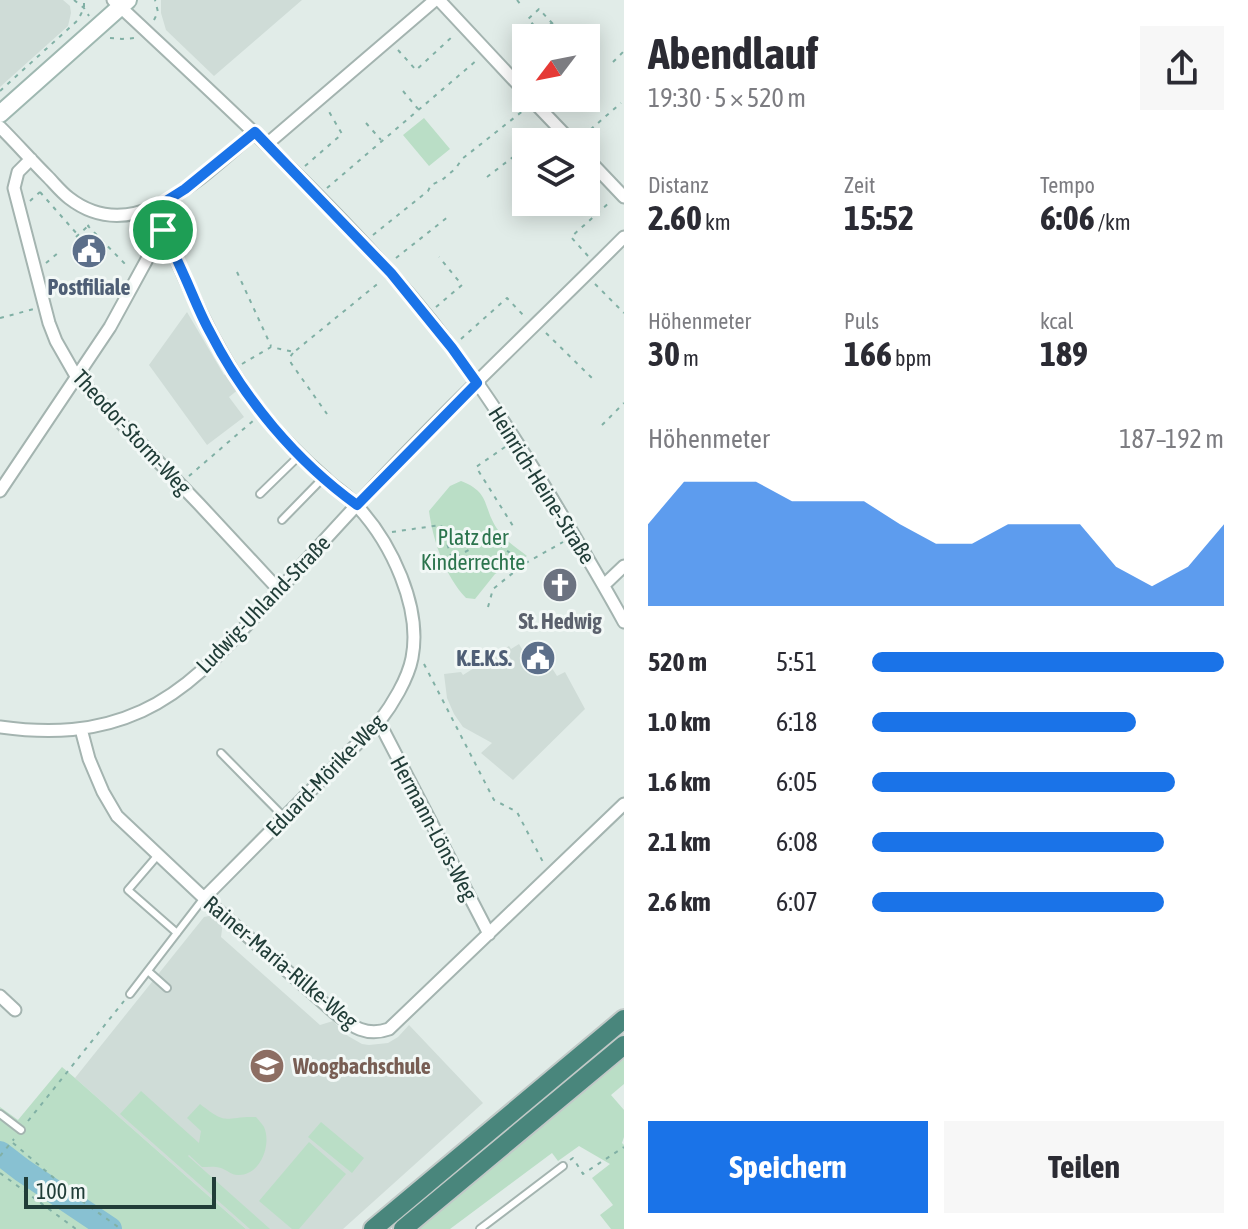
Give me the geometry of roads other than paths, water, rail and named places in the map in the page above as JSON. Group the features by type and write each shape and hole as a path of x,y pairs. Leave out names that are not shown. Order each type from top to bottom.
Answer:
{"highway":[{"path":"373,1229 624,1019"},
{"path":"403,1229 624,1045"}],"main road":[{"path":"0,114 120,2"}],"street":[{"path":"267,144 437,0 512,78"},
{"name":"Heinrich-Heine-Straße","path":"120,2 318,196 388,270 452,348 516,439 624,622"},
{"path":"543,112 559,128"},
{"path":"0,127 68,198 98,213 130,215 155,208 185,189 255,132"},
{"name":"Theodor-Storm-Weg","path":"31,159 18,172 14,188 44,306 56,341 76,376 279,590"},
{"path":"600,172 622,195"},
{"name":"Eduard-Mörike-Weg","path":"155,208 211,334 233,370 262,413 300,455 357,505 379,534 400,572 412,618 412,659 388,710 204,898"},
{"path":"0,491 110,327 163,230"},
{"name":"Ludwig-Uhland-Straße","path":"0,727 54,732 81,729 141,711 171,694 215,658 357,505 624,237"},
{"path":"604,585 624,566"},
{"name":"Hermann-Löns-Weg","path":"379,722 489,934"},
{"name":"Rainer-Maria-Rilke-Weg","path":"81,729 89,759 117,816 204,898 354,1029 369,1032 394,1033 489,934 624,804"},
{"path":"0,996 15,1010"}],"lane":[{"path":"260,494 300,455"},
{"path":"282,520 324,477"},
{"path":"221,753 284,817"},
{"path":"158,855 128,890 177,933"},
{"path":"130,994 204,898"},
{"path":"148,971 167,988"},
{"path":"0,1114 21,1130"},
{"path":"480,1229 563,1166"}],"waterway":[{"path":"0,1153 110,1229"}],"place":[{"name":"Postfiliale","path":"89,251"},
{"name":"St. Hedwig","path":"560,585"},
{"name":"K.E.K.S.","path":"538,658"},
{"name":"Woogbachschule","path":"267,1066"}],"park label":[{"name":"Platz der Kinderrechte","path":"473,550"}]}
